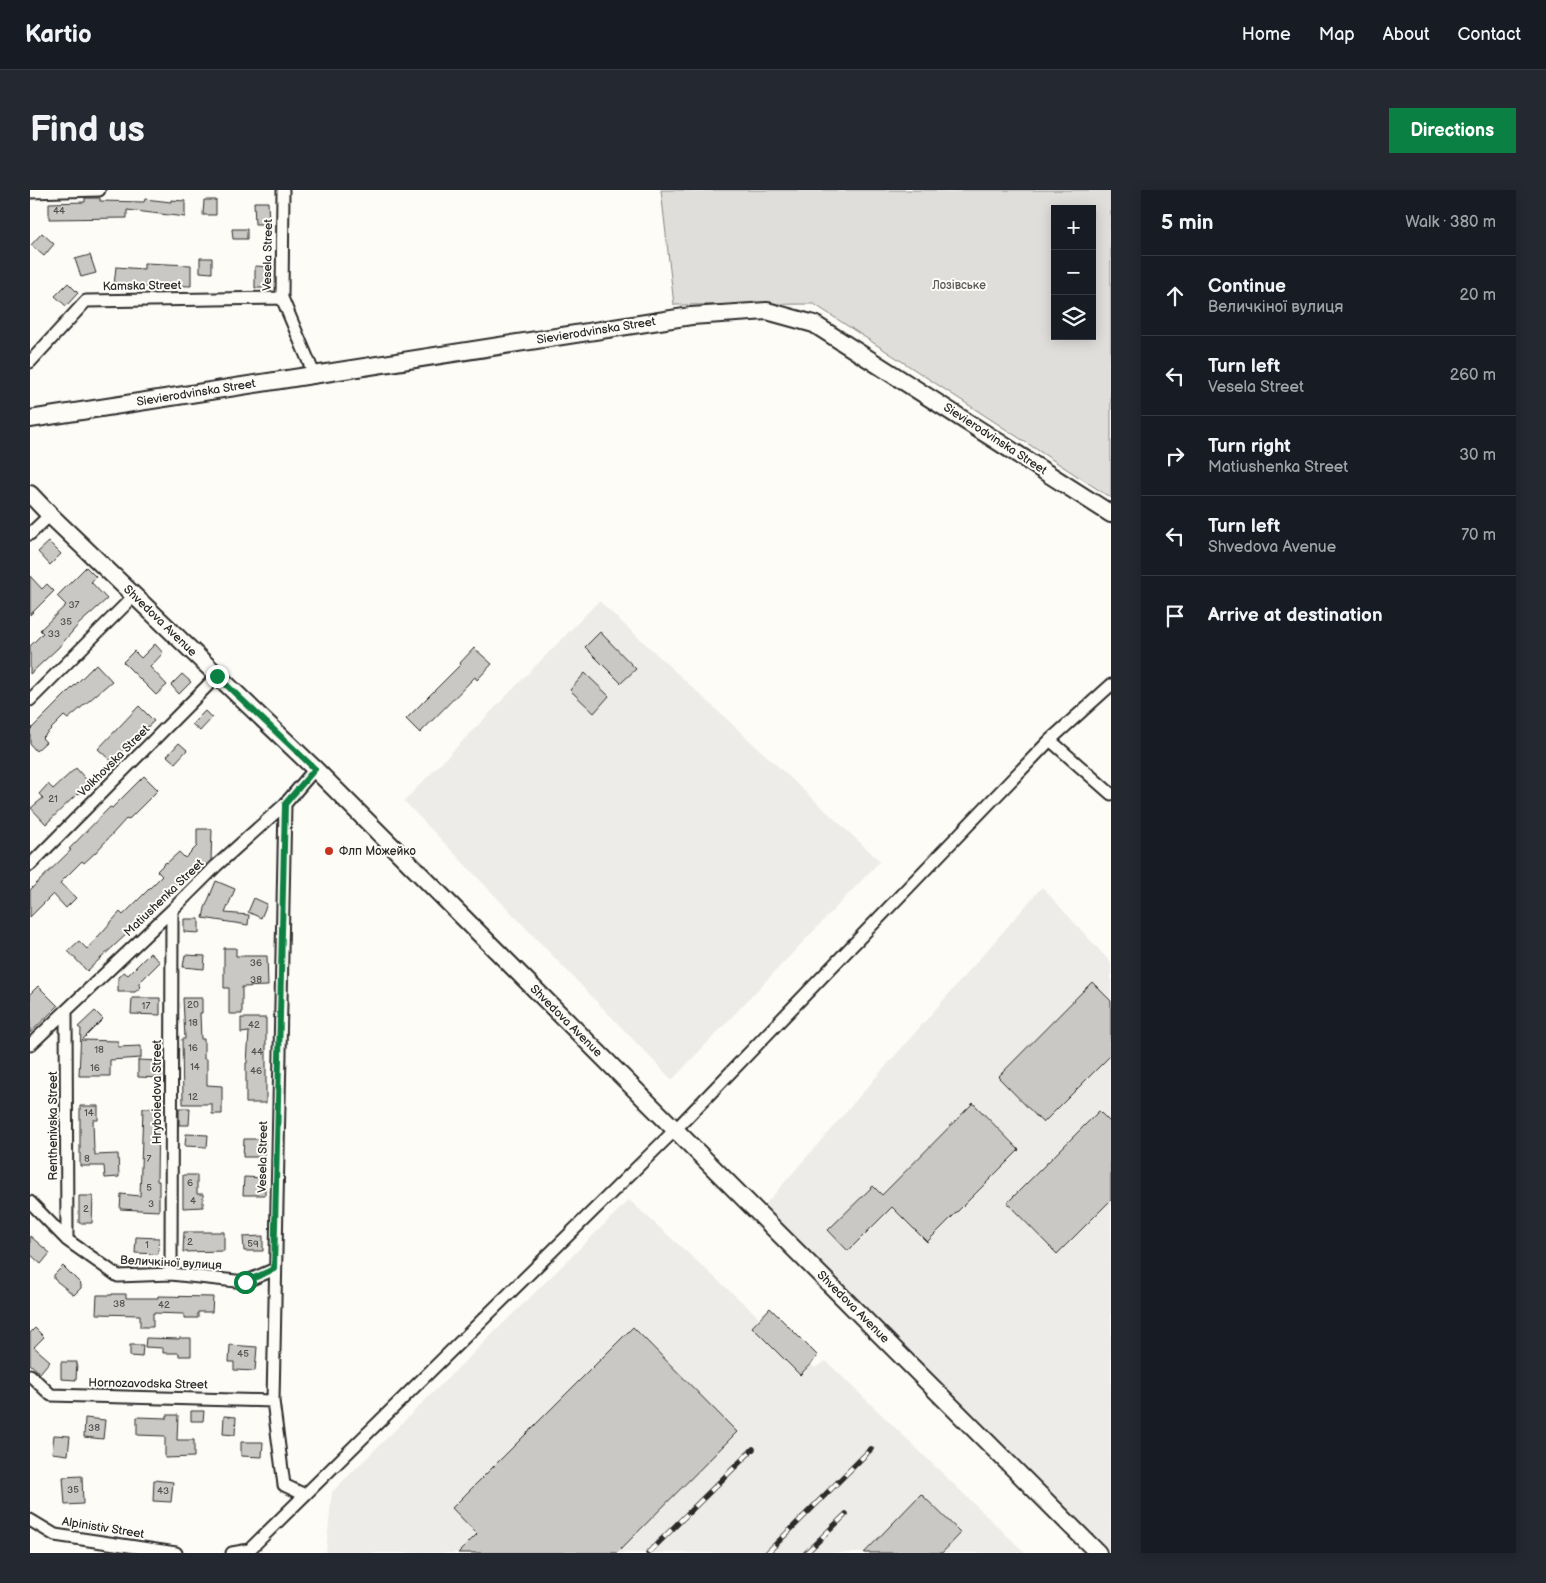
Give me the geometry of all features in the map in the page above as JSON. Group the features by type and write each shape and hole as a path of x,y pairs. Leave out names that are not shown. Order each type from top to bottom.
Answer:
{"street":[{"path":"30,192 99,190"},
{"name":"Vesela Street","path":"283,190 282,298 314,374"},
{"name":"Kamska Street","path":"30,362 86,301 282,298"},
{"name":"Sievierodvinska Street","path":"30,419 691,316 767,312 814,324 1111,514"},
{"name":"Shvedova Avenue","path":"30,494 315,769 1098,1553"},
{"path":"30,534 50,515"},
{"path":"30,700 134,596"},
{"name":"Volkhovska Street","path":"30,865 217,676"},
{"path":"232,1553 248,1552 675,1130 1050,740 1111,685"},
{"path":"1050,740 1111,794"},
{"name":"Matiushenka Street","path":"30,1045 216,866 285,804 315,769"},
{"name":"Vesela Street","path":"285,804 274,1269 273,1401 284,1485 305,1495"},
{"name":"Hryboiedova Street","path":"170,1274 172,910"},
{"name":"Renthenivska Street","path":"66,1011 67,1240"},
{"name":"Величкіної вулиця","path":"30,1202 67,1240 118,1276 170,1274 245,1282 274,1269"},
{"name":"Hornozavodska Street","path":"30,1375 51,1395 273,1401"},
{"name":"Alpinistiv Street","path":"30,1520 56,1535 176,1553"}],"shaded area":[{"path":"599,601 880,861 672,1080 404,801"},
{"path":"1042,887 1111,963 1111,1552 764,1206"},
{"path":"629,1200 815,1368 826,1361 1025,1553 326,1553 332,1492"}],"green space":[{"name":"Лозівське","path":"661,190 1111,190 1111,498 814,304 674,305"}],"building":[{"path":"85,198 100,198 100,201 144,202 145,199 171,202 171,200 185,201 185,217 127,210 127,218 49,219 49,203 85,202"},
{"path":"204,200 216,200 216,215 203,215"},
{"path":"254,202 268,202 269,224 255,224"},
{"path":"232,229 247,229 247,239 233,239"},
{"path":"42,233 54,244 44,256 31,245"},
{"path":"90,255 96,273 81,277 75,259"},
{"path":"200,258 212,258 212,273 200,272"},
{"path":"144,263 191,265 191,286 159,285 159,288 114,285 116,267 144,269"},
{"path":"255,266 270,267 269,288 255,288"},
{"path":"68,283 78,293 66,306 55,296"},
{"path":"49,542 61,554 50,565 38,552"},
{"path":"86,567 96,577 91,582 107,599 79,624 58,648 30,674 30,646 43,633 40,630 66,605 57,596"},
{"path":"30,576 42,589 47,584 54,591 30,615"},
{"path":"600,632 636,669 621,683 585,647"},
{"path":"155,644 163,653 150,667 167,685 156,695 123,662 134,651 141,658"},
{"path":"474,648 492,664 477,680 475,677 420,733 406,719 461,664"},
{"path":"96,664 112,681 68,719 64,716 42,738 46,742 36,751 30,744 30,730"},
{"path":"585,673 609,696 594,713 570,690"},
{"path":"182,674 191,682 179,694 171,685"},
{"path":"139,706 154,721 111,761 98,749"},
{"path":"205,711 212,718 200,731 192,724"},
{"path":"179,743 187,750 175,763 167,756"},
{"path":"76,768 90,784 46,824 31,808 43,798 39,794 48,784 53,789"},
{"path":"144,776 158,790 128,820 126,819 96,852 84,863 82,861 60,883 76,898 66,908 53,894 30,917 30,890 71,850 69,849 110,807 112,808"},
{"path":"197,829 212,829 211,860 198,873 194,869 184,877 143,919 87,971 68,951 79,941 87,949 120,912 123,915 162,876 157,871 166,862 179,852 185,858 197,846"},
{"path":"216,881 235,889 225,913 249,915 248,925 203,918"},
{"path":"254,898 267,904 261,918 248,912"},
{"path":"184,919 199,919 199,933 184,932"},
{"path":"224,948 236,948 236,956 267,956 268,986 242,987 242,1014 229,1014 229,988 224,988"},
{"path":"150,953 160,962 138,984 141,987 135,992 118,992 118,977 124,972 128,975"},
{"path":"185,955 205,956 204,969 183,967"},
{"path":"1092,982 1111,1001 1111,1055 1043,1123 998,1077"},
{"path":"38,986 58,1006 30,1033 30,994"},
{"path":"132,998 160,998 160,1015 131,1014"},
{"path":"183,998 202,998 202,1013 200,1013 201,1039 204,1039 204,1059 207,1059 207,1085 222,1086 222,1114 212,1114 212,1104 183,1104 182,1039 185,1039"},
{"path":"95,1011 103,1019 82,1040 118,1041 118,1047 141,1046 141,1058 110,1060 110,1076 79,1076 81,1029 78,1027"},
{"path":"241,1018 266,1018 266,1103 246,1103 246,1063 249,1032 241,1033"},
{"path":"138,1060 161,1061 161,1078 138,1077"},
{"path":"973,1103 1019,1150 927,1242 892,1207 848,1251 828,1230 873,1186 882,1195"},
{"path":"80,1106 98,1106 98,1120 93,1120 95,1155 118,1154 119,1177 105,1178 104,1166 80,1166"},
{"path":"143,1108 158,1108 157,1181 159,1181 159,1211 120,1209 121,1194 140,1196"},
{"path":"179,1108 190,1108 189,1125 179,1125"},
{"path":"1099,1111 1111,1123 1111,1200 1057,1254 1007,1203"},
{"path":"186,1134 208,1135 207,1147 185,1146"},
{"path":"244,1139 265,1139 265,1157 243,1157"},
{"path":"183,1175 197,1175 197,1194 203,1194 203,1207 183,1208"},
{"path":"244,1177 265,1178 265,1195 243,1195"},
{"path":"79,1196 93,1196 92,1223 79,1223"},
{"path":"184,1232 224,1232 224,1251 183,1252"},
{"path":"30,1236 50,1253 41,1264 30,1254"},
{"path":"263,1236 263,1251 244,1251 243,1237"},
{"path":"136,1237 159,1238 158,1254 135,1253"},
{"path":"63,1266 81,1284 81,1288 74,1295 54,1279 54,1275"},
{"path":"126,1294 126,1298 158,1298 158,1296 213,1297 212,1312 198,1312 198,1318 184,1318 184,1314 153,1313 153,1327 140,1327 140,1315 96,1314 97,1295"},
{"path":"770,1308 818,1356 800,1375 752,1327"},
{"path":"633,1327 737,1432 617,1553 458,1553 477,1534 452,1508"},
{"path":"35,1328 44,1337 34,1347 50,1361 40,1373 30,1364 30,1333"},
{"path":"146,1338 191,1338 191,1356 179,1356 179,1353 163,1353 163,1348 145,1347"},
{"path":"130,1345 143,1345 142,1357 130,1356"},
{"path":"230,1345 257,1347 255,1371 234,1370 234,1362 229,1362"},
{"path":"61,1362 77,1362 76,1380 61,1379"},
{"path":"191,1411 204,1411 203,1421 191,1421"},
{"path":"167,1415 178,1415 177,1440 194,1440 194,1457 165,1458 165,1436 137,1435 137,1417 167,1418"},
{"path":"224,1416 236,1417 235,1435 223,1434"},
{"path":"85,1418 105,1420 103,1439 84,1437"},
{"path":"54,1435 70,1436 68,1455 52,1453"},
{"path":"241,1442 263,1442 262,1457 241,1456"},
{"path":"82,1476 83,1504 65,1505 63,1477"},
{"path":"154,1480 173,1482 171,1502 153,1501"},
{"path":"921,1494 961,1533 942,1553 864,1553"}],"railway":[{"path":"648,1553 753,1449"},
{"path":"767,1553 871,1449"},
{"path":"806,1553 846,1514"}],"place":[{"name":"Флп Можейко","path":"329,851"}],"route":[{"path":"217,676 315,769 285,804 274,1269 245,1282"}]}
